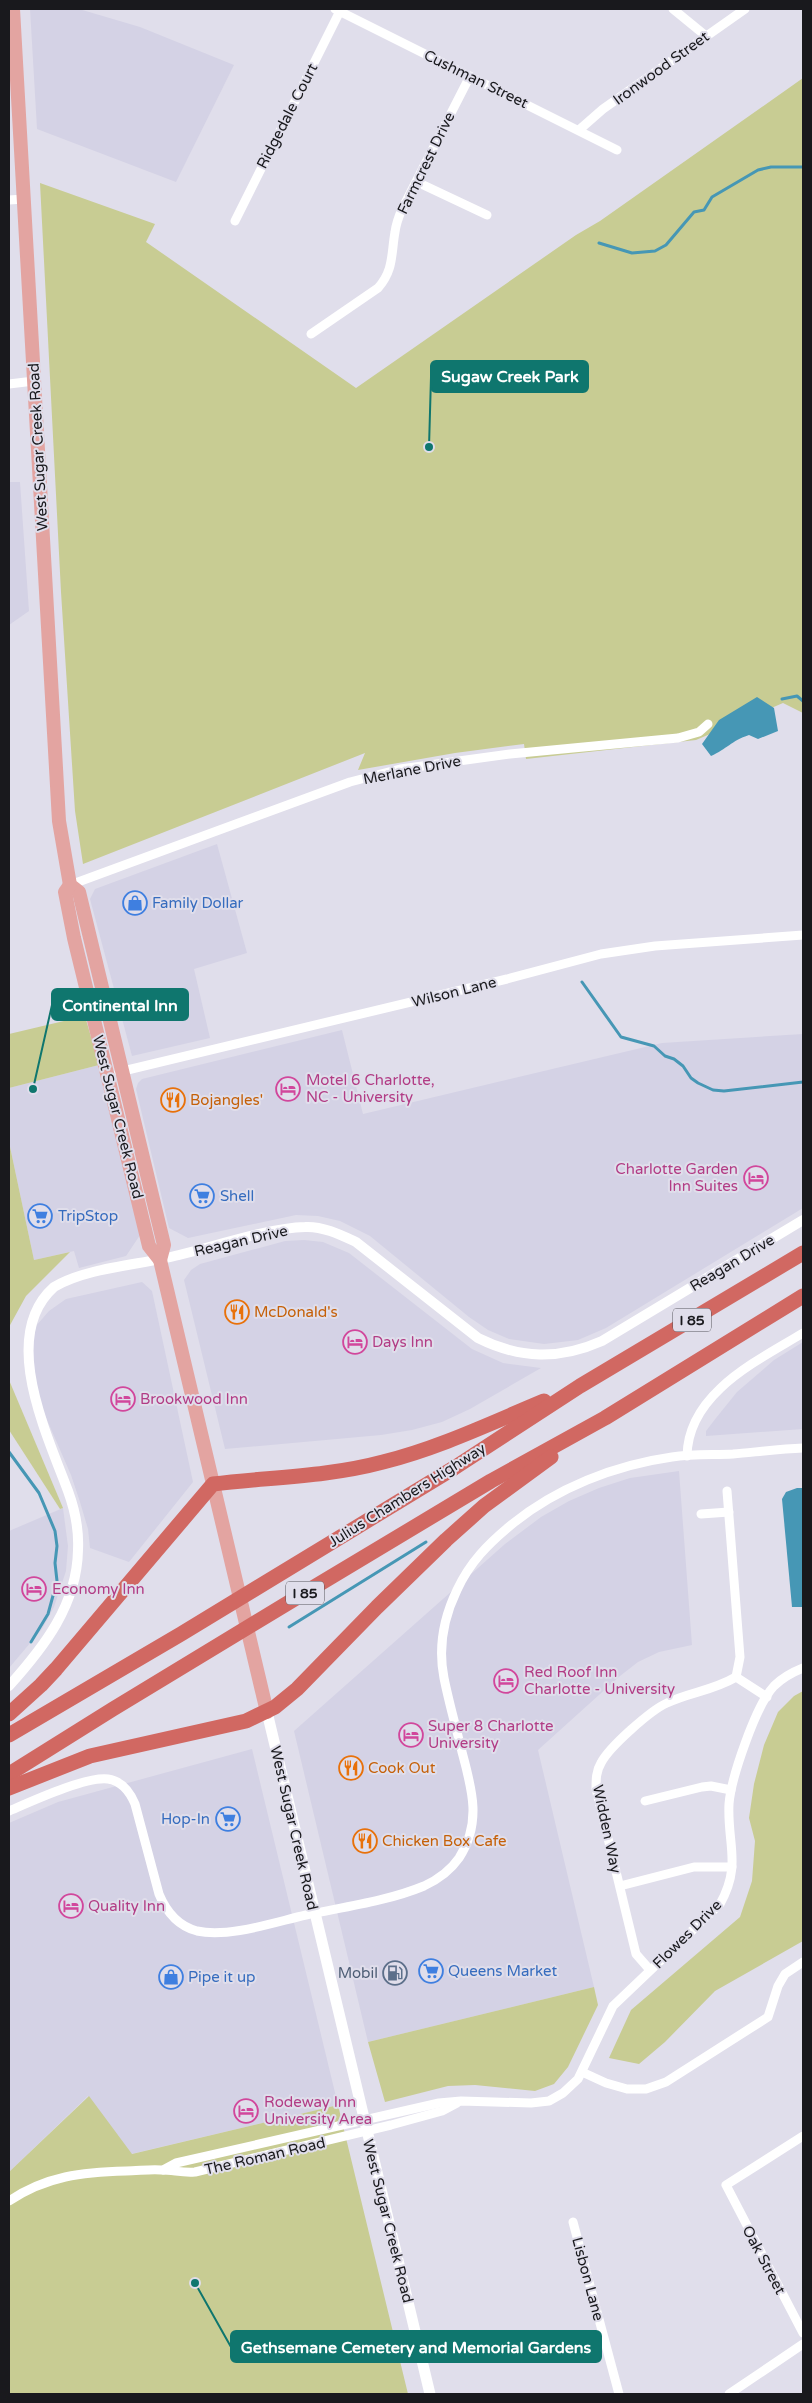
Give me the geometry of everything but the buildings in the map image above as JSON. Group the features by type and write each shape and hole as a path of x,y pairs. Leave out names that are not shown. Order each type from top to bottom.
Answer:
{"highway":[{"name":"Julius Chambers Highway","path":"9,1735 173,1639 454,1468 580,1386 803,1253"},
{"name":"Julius Chambers Highway","path":"9,1774 491,1480 605,1418 803,1296"},
{"path":"9,1714 56,1669 213,1484 318,1475 382,1463 455,1438 580,1386"},
{"path":"9,1788 90,1756 236,1724 267,1712 290,1696 376,1607 484,1506 605,1418"}],"main road":[{"name":"West Sugar Creek Road","path":"13,9 58,813 70,884 79,892 164,1245 160,1260"},
{"name":"West Sugar Creek Road","path":"70,884 65,892 149,1246 160,1260 257,1674 430,2394"}],"street":[{"path":"673,9 706,36"},
{"name":"Ironwood Street","path":"579,130 604,109 745,9"},
{"name":"Cushman Street","path":"337,10 617,150"},
{"name":"Ridgedale Court","path":"234,221 337,10"},
{"name":"Farmcrest Drive","path":"311,334 378,288 385,280 393,259 397,224 470,76"},
{"path":"417,182 487,216"},
{"path":"9,200 24,199"},
{"path":"9,384 34,381"},
{"name":"Merlane Drive","path":"70,884 366,777 436,763 678,738 698,732 708,724"},
{"name":"Wilson Lane","path":"108,1074 602,954 655,946 803,935"},
{"name":"Reagan Drive","path":"20,1331 33,1305 42,1296 62,1283 266,1234 306,1227 324,1230 356,1242 478,1338 494,1346 520,1354 557,1355 585,1349 602,1341 803,1220"},
{"path":"687,1456 691,1430 713,1395 743,1369 803,1333"},
{"path":"9,1686 34,1659 58,1623 73,1586 78,1552 76,1520 68,1492 23,1390"},
{"path":"9,1811 70,1787 98,1779 117,1782 132,1795 164,1906 185,1927 212,1933 334,1910 421,1887 435,1880 451,1868 465,1848 473,1826 474,1803 444,1677 442,1649 444,1631 453,1598 462,1578 477,1555 525,1514 571,1487 609,1472 644,1463 687,1456 803,1448"},
{"path":"727,1491 740,1657 736,1677 767,1696"},
{"path":"700,1514 729,1512"},
{"name":"Flowes Drive","path":"365,2125 438,2103 461,2101 530,2103 549,2101 563,2093 578,2079 613,2006 720,1904 728,1891 732,1867 729,1806 731,1790 751,1729 767,1696 784,1679 803,1668"},
{"name":"Widden Way","path":"650,1970 636,1954 596,1789 596,1777 600,1763 609,1751 656,1708 668,1702 720,1687 736,1677"},
{"path":"645,1801 702,1787 711,1786 731,1790"},
{"path":"620,1886 694,1867 732,1867"},
{"path":"582,2072 606,2083 627,2088 646,2089 666,2082 768,2017 778,1986 785,1974 803,1962"},
{"name":"The Roman Road","path":"163,2170 176,2163 365,2125"},
{"name":"The Roman Road","path":"9,2201 39,2184 69,2175 89,2172 163,2170 180,2174 195,2172 365,2125"},
{"name":"Oak Street","path":"803,2136 726,2185 803,2333"},
{"name":"Lisbon Lane","path":"573,2222 619,2394"},
{"path":"729,2394 803,2344"}],"shaded area":[{"path":"30,9 79,9 140,27 234,65 176,182 37,129"},
{"path":"9,482 20,482 29,611 9,625"},
{"path":"217,844 247,953 194,969 210,1038 132,1056 90,899 95,889"},
{"path":"342,1030 363,1114 662,1043 803,1034 803,1208 606,1328 578,1340 544,1344 509,1339 488,1330 469,1317 370,1236 340,1221 318,1216 296,1215 188,1238 169,1228 136,1089 138,1083 142,1079"},
{"path":"99,1065 140,1235 126,1256 79,1268 74,1251 34,1260 9,1142 9,1088"},
{"path":"285,1241 323,1242 349,1253 472,1349 503,1363 541,1368 470,1409 442,1422 412,1430 381,1435 225,1449 184,1280 191,1270 200,1264"},
{"path":"142,1282 152,1291 193,1482 129,1562 90,1548 88,1529 80,1502 71,1475 34,1390 28,1361 36,1326 49,1311 66,1299"},
{"path":"803,1342 803,1429 706,1436 706,1431 737,1392 774,1360"},
{"path":"679,1471 692,1645 659,1652 638,1662 538,1750 594,1987 368,2042 294,1731 505,1544 541,1517 569,1501 599,1488 630,1478"},
{"name":"Economy Inn","path":"63,1508 68,1546 66,1571 54,1607 42,1629 9,1668 9,1531"},
{"path":"252,1749 338,2105 131,2154 88,2096 9,2172 9,1823 58,1802"}],"green space":[{"path":"803,78 803,713 783,703 696,740 526,759 524,744 455,753 358,770 365,753 83,864 75,811 61,592 40,183 155,224 146,242 356,388 576,235 600,221"},
{"path":"85,1016 99,1065 9,1088 9,1034"},
{"path":"9,1142 34,1260 70,1252 26,1296 9,1327"},
{"path":"9,1380 63,1508 60,1509 9,1430"},
{"path":"803,1691 803,1941 715,1991 665,2042 639,2064 609,2058 631,2010 740,1917 752,1881 755,1841 749,1818 754,1784 764,1745 778,1712 794,1696"},
{"path":"594,1987 598,2005 568,2067 554,2084 535,2091 475,2085 448,2086 385,2102 368,2042"},
{"path":"89,2096 132,2154 338,2105 408,2394 9,2394 9,2172"}],"water":[{"path":"757,697 774,708 778,731 758,739 749,735 711,756 702,744 719,720"},
{"path":"803,1488 803,1607 792,1607 782,1499 786,1492"}],"waterway":[{"path":"599,243 632,253 655,251 666,245 694,212 704,210 712,197 758,170 771,167 803,167"},
{"path":"782,699 797,696 803,701"},
{"path":"582,982 621,1037 654,1046 665,1056 674,1059 683,1066 691,1078 713,1090 724,1091 803,1082"},
{"path":"9,1452 39,1493 55,1531 57,1546 55,1563 57,1581 48,1614 31,1642"},
{"path":"289,1627 426,1542"}],"place":[{"name":"Sugaw Creek Park","path":"429,447"},
{"name":"Family Dollar","path":"135,903"},
{"name":"Continental Inn","path":"33,1089"},
{"name":"Motel 6 Charlotte, NC - University","path":"288,1089"},
{"name":"Bojangles'","path":"173,1100"},
{"name":"Charlotte Garden Inn Suites","path":"756,1178"},
{"name":"Shell","path":"202,1196"},
{"name":"TripStop","path":"40,1216"},
{"name":"McDonald's","path":"237,1312"},
{"name":"Days Inn","path":"355,1342"},
{"name":"Brookwood Inn","path":"123,1399"},
{"name":"Economy Inn","path":"34,1589"},
{"name":"Red Roof Inn Charlotte - University","path":"506,1681"},
{"name":"Super 8 Charlotte University","path":"411,1735"},
{"name":"Cook Out","path":"351,1768"},
{"name":"Hop-In","path":"228,1819"},
{"name":"Chicken Box Cafe","path":"365,1841"},
{"name":"Quality Inn","path":"71,1906"},
{"name":"Queens Market","path":"431,1971"},
{"name":"Mobil","path":"395,1973"},
{"name":"Pipe it up","path":"171,1977"},
{"name":"Rodeway Inn University Area","path":"246,2111"},
{"name":"Gethsemane Cemetery and Memorial Gardens","path":"195,2283"}]}
